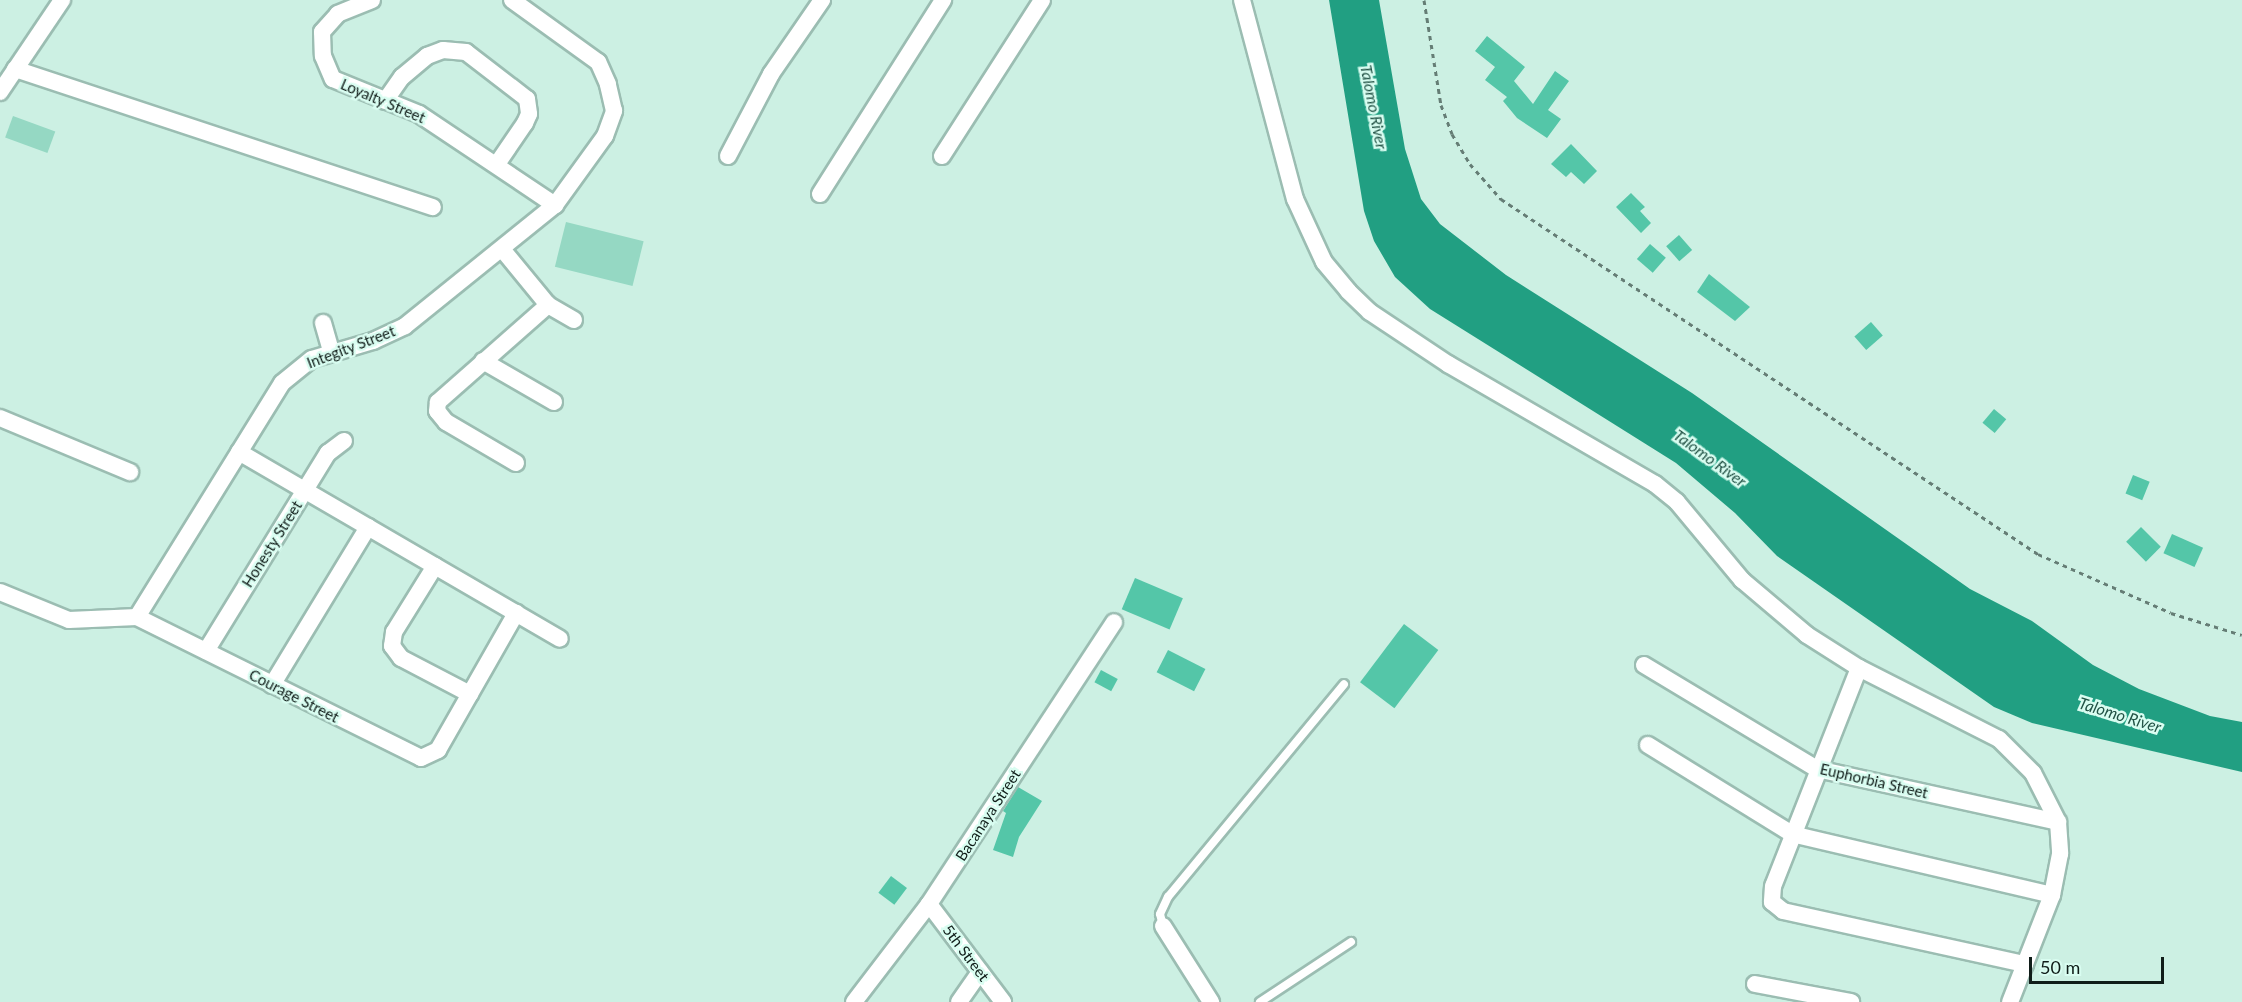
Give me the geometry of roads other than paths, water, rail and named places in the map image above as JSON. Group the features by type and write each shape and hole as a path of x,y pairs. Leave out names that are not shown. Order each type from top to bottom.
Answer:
{"street":[{"path":"0,92 62,0"},
{"name":"Loyalty Street","path":"372,0 338,14 327,23 321,40 327,69 333,79 386,101 450,132 555,205"},
{"name":"Integity Street","path":"137,617 282,383 297,368 331,351 373,341 405,326 555,205 587,166 611,125 614,111 609,84 598,62 588,51 512,0"},
{"path":"729,156 771,74 822,0"},
{"path":"820,194 944,0"},
{"path":"942,156 1042,0"},
{"path":"1242,0 1295,199 1324,262 1348,291 1370,312 1448,364 1655,484 1677,502 1742,580 1807,635 1859,668 1999,739 2033,773 2058,822 2060,854 2052,895 2010,1002"},
{"path":"386,101 402,77 427,56 443,50 466,52 521,91 527,99 529,114 525,123 497,164"},
{"path":"15,69 433,207"},
{"path":"502,249 548,305 574,320"},
{"path":"516,463 446,422 437,411 438,402 445,392 548,305"},
{"path":"323,323 331,351"},
{"path":"483,361 554,402"},
{"path":"0,418 130,472"},
{"name":"Honesty Street","path":"206,651 328,453 344,441"},
{"path":"239,452 560,639"},
{"path":"272,685 368,527"},
{"path":"435,566 394,632 392,646 401,658 470,694"},
{"name":"Courage Street","path":"0,592 69,620 137,617 421,758 438,750 516,613"},
{"name":"Bacanaya Street","path":"854,1002 929,904 1114,622"},
{"name":"Euphorbia Street","path":"1644,665 1817,769 2058,822"},
{"path":"1859,668 1792,834 1773,886 1772,902 1776,908 2025,964"},
{"path":"1648,745 1792,834 2052,895"},
{"name":"5th Street","path":"929,904 1003,1002"},
{"path":"1163,927 1211,1002"},
{"path":"959,1002 980,972"},
{"path":"1755,984 1851,1002"}],"lane":[{"path":"1163,927 1160,914 1168,897 1344,684"},
{"path":"1260,1002 1351,942"}],"water":[{"name":"Talomo River","path":"1329,0 1379,0 1405,149 1421,199 1440,224 1506,275 1692,393 1970,589 2032,621 2093,665 2139,689 2210,716 2242,722 2242,772 2032,723 1994,707 1777,556 1735,513 1676,463 1430,309 1395,277 1374,241 1364,211"}]}
